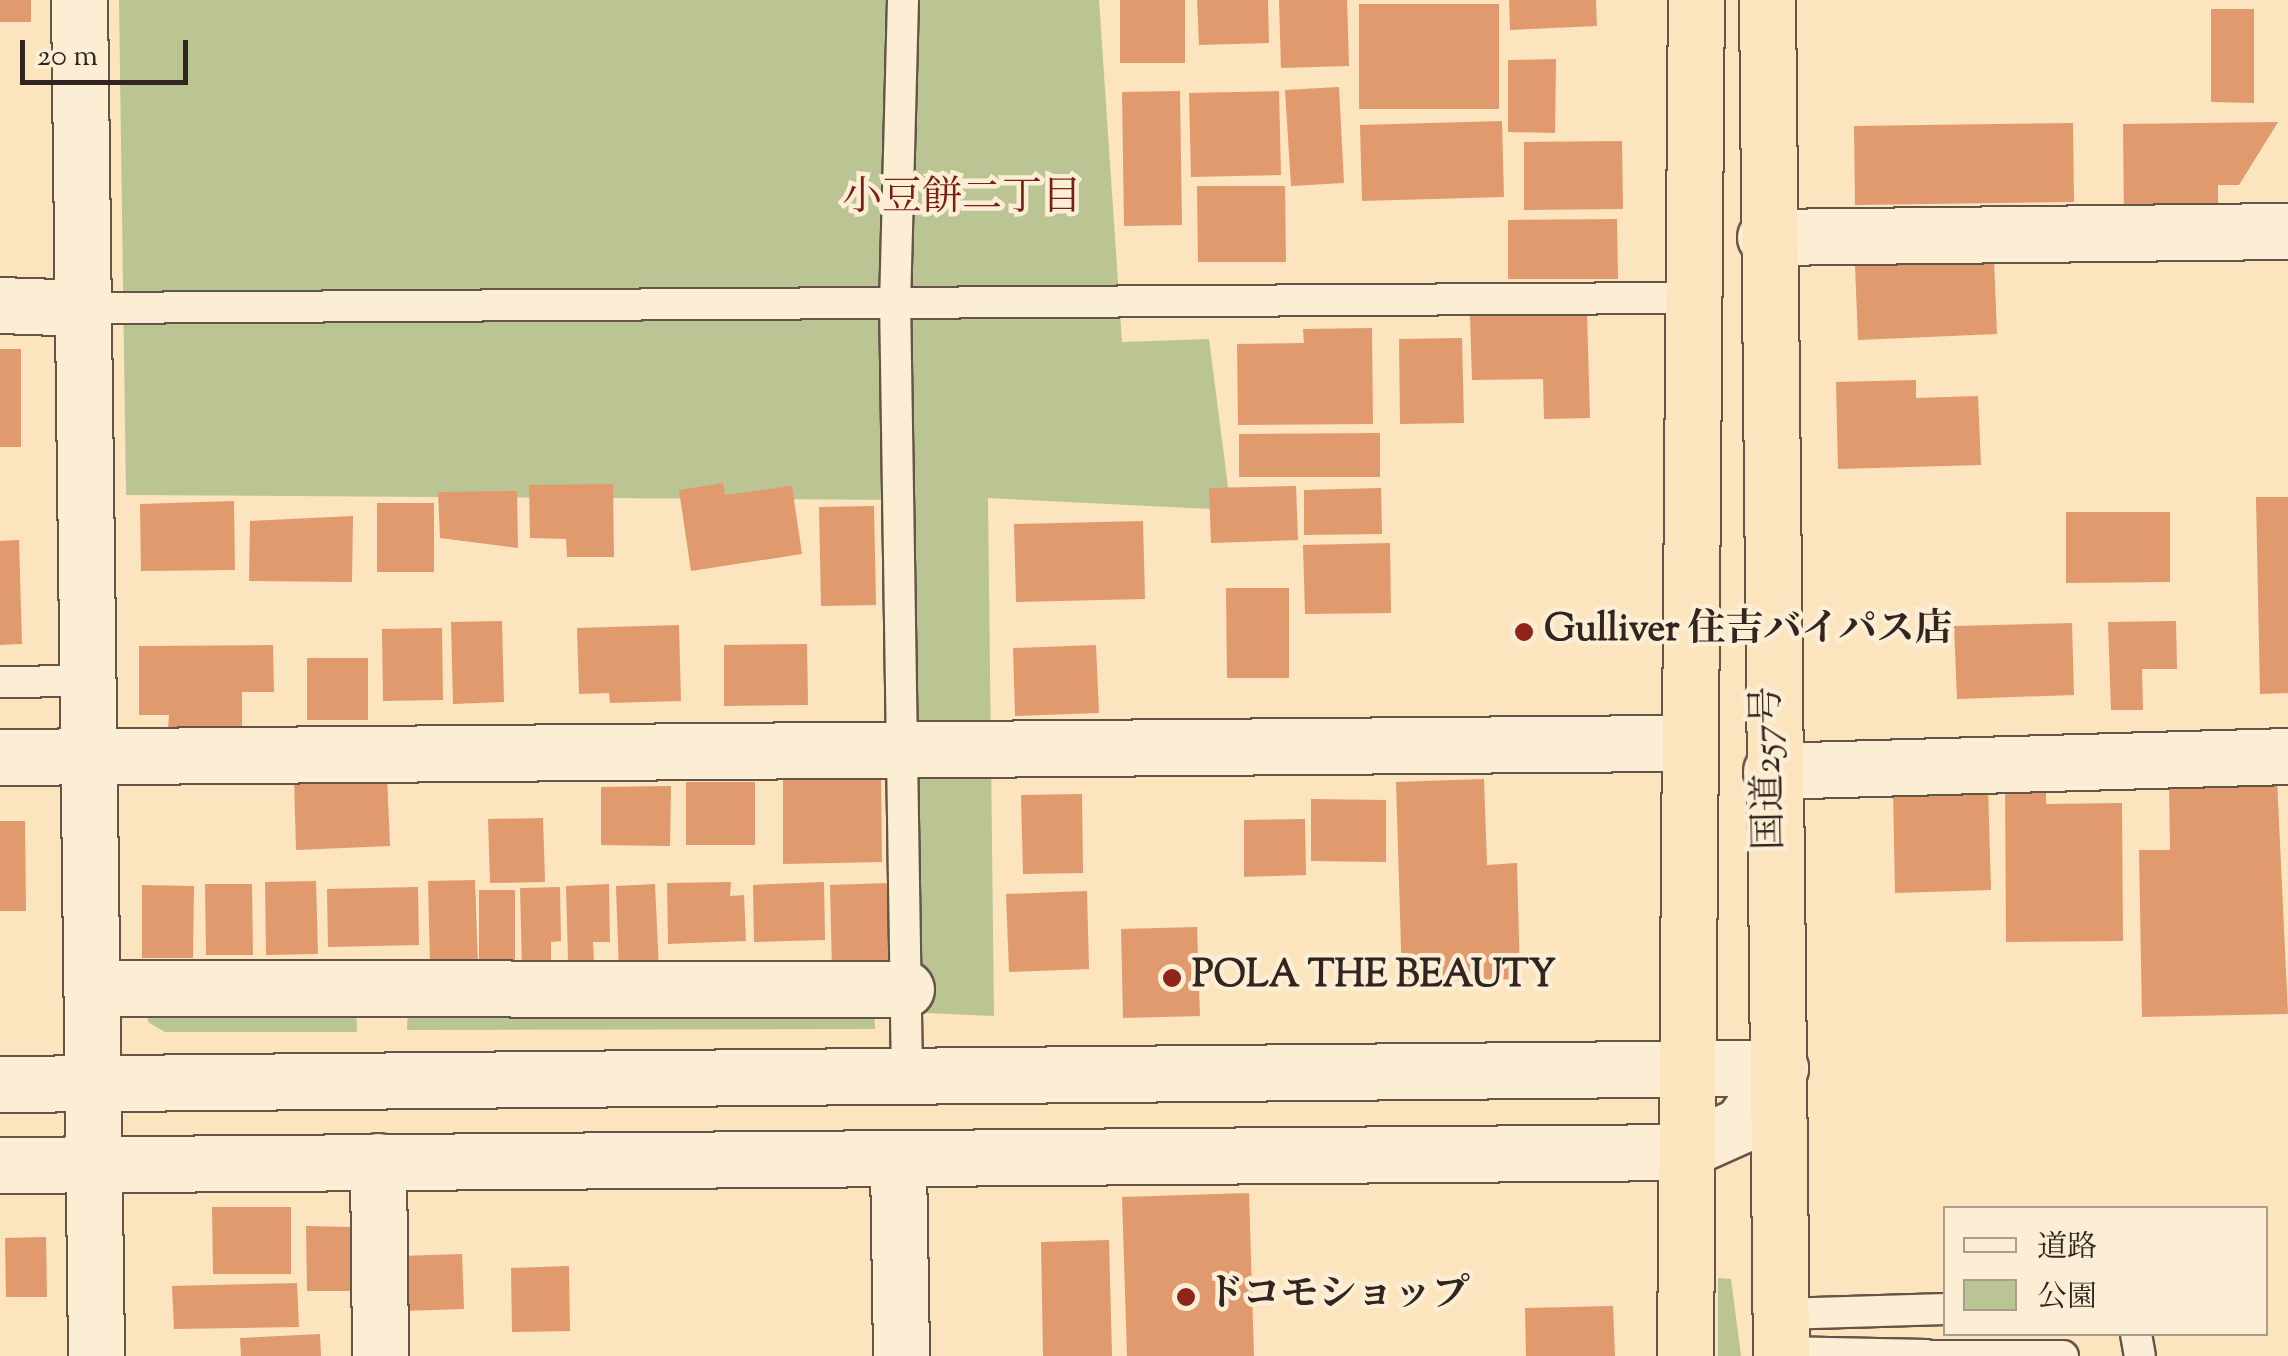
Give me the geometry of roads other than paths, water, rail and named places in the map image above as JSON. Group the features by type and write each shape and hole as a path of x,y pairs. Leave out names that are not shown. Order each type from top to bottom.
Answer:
{"highway":[{"path":"1685,1356 1681,1072 1696,0"},
{"name":"国道257号","path":"1766,0 1765,238 1781,1341"}],"street":[{"path":"80,0 85,681 96,1164 96,1356"},
{"path":"1765,238 2288,231"},
{"path":"0,304 85,308"},
{"path":"0,757 1686,742"},
{"path":"1771,771 2288,756"},
{"path":"91,988 906,988"},
{"path":"0,1084 1681,1072 1780,1068"},
{"path":"0,1165 898,1162 1681,1152 1741,1125 1780,1068"},
{"path":"378,1161 380,1356"},
{"path":"898,1162 901,1356"}],"lane":[{"path":"903,0 895,296 907,1076"},
{"path":"85,308 895,296 1692,298"},
{"path":"0,682 85,681"},
{"path":"1781,1341 1943,1310"},
{"path":"1781,1341 1926,1356 2063,1356"}],"place":[{"name":"Gulliver 住吉バイパス店","path":"1524,632"},
{"name":"POLA THE BEAUTY","path":"1172,978"},
{"name":"ドコモショップ","path":"1186,1297"}],"district":[{"name":"小豆餅二丁目","path":"962,200"}]}
